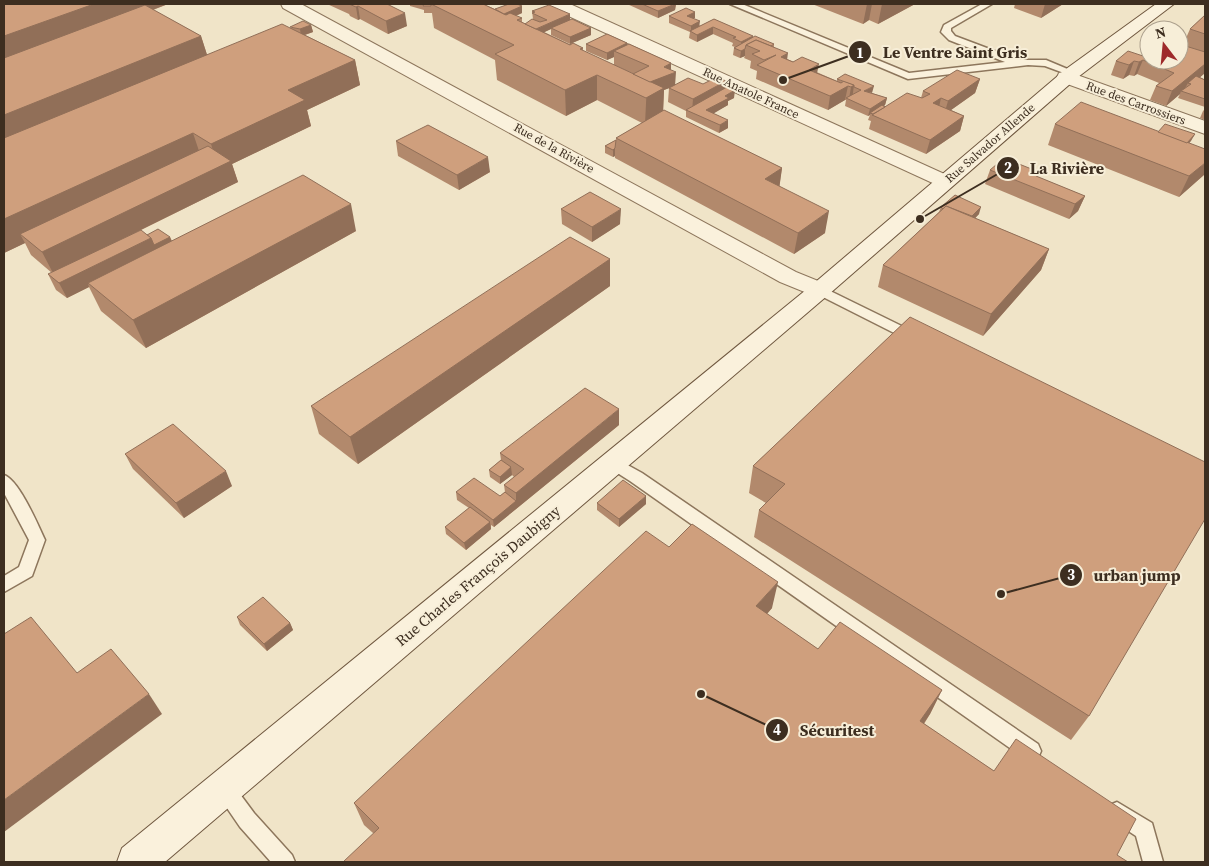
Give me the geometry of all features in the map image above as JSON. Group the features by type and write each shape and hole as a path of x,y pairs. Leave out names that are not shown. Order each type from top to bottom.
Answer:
{"street":[{"name":"Rue de la Rivière","path":"289,4 788,277 820,290"},
{"name":"Rue Anatole France","path":"557,4 944,182"},
{"name":"Rue Salvador Allende","path":"820,290 1069,75 1166,4"},
{"name":"Rue des Carrossiers","path":"1069,75 1205,128"},
{"name":"Rue Charles François Daubigny","path":"136,862 820,290"}],"lane":[{"path":"735,4 908,76 1019,63 1046,64 1069,75"},
{"path":"988,4 947,27 946,32 952,38 1019,63"},
{"path":"820,290 928,344"},
{"path":"613,463 645,483 1046,762"},
{"path":"4,481 19,504 37,540 26,571 4,585"},
{"path":"224,789 247,820 285,862"},
{"path":"1104,802 1144,830 1153,862"}],"building":[{"path":"4,4 94,4 4,36"},
{"path":"349,4 387,4 405,13 386,21 358,6"},
{"path":"431,4 483,4 506,15 510,13 522,18 517,20 570,45 573,43 583,48 580,49 664,88 646,98 597,75 565,90 495,54 514,45"},
{"path":"509,4 522,6 504,14 495,9"},
{"path":"642,4 675,4 658,11"},
{"path":"145,5 201,36 4,115 4,58"},
{"path":"549,5 570,14 536,29 525,24 532,19 540,22 547,20 532,13 535,12 532,11"},
{"path":"686,8 695,12 687,16 700,21 691,26 669,16"},
{"path":"1205,15 1205,34 1190,29"},
{"path":"572,19 591,28 570,37 551,28"},
{"path":"714,19 753,36 741,42 733,38 736,37 713,27 697,35 690,31"},
{"path":"303,21 311,25 300,29 290,27"},
{"path":"282,24 355,60 288,90 305,100 211,144 193,133 4,219 4,138"},
{"path":"607,34 627,43 607,53 586,44"},
{"path":"755,36 774,44 771,46 756,40 746,45 745,49 741,51 734,48"},
{"path":"756,40 788,53 781,57 793,62 802,57 819,64 809,70 841,83 844,81 854,85 848,86 830,96 757,65 776,55 764,60 752,54 760,51 746,45"},
{"path":"629,44 671,63 664,67 676,72 650,82 633,74 649,66 614,51"},
{"path":"1189,47 1205,52 1205,64 1172,91 1156,86 1174,73 1167,70 1189,70"},
{"path":"1128,51 1139,55 1139,62 1134,61 1129,65 1116,61"},
{"path":"957,70 980,79 948,101 941,98 933,103 964,116 930,140 872,115 907,93 922,98 930,94 923,91"},
{"path":"845,74 874,86 864,91 887,98 870,109 846,98 861,90 854,87 854,85 837,79"},
{"path":"1196,76 1205,80 1205,99 1181,91 1191,84 1188,83"},
{"path":"717,77 726,81 693,99 669,88 688,78 703,84"},
{"path":"727,87 735,90 725,96 729,98 706,110 728,120 720,125 686,110"},
{"path":"1081,102 1205,149 1205,163 1189,176 1055,124"},
{"path":"882,105 885,107 873,114 870,113"},
{"path":"664,110 782,168 765,179 829,211 798,233 616,138"},
{"path":"1165,124 1195,134 1187,143 1158,132"},
{"path":"428,125 488,157 457,175 396,141"},
{"path":"616,140 613,150 605,146"},
{"path":"208,146 231,161 42,252 20,234"},
{"path":"1004,158 1039,172 1036,176 1085,196 1075,204 990,170"},
{"path":"303,175 351,204 133,320 88,283"},
{"path":"590,192 621,209 592,227 561,209"},
{"path":"955,195 981,207 972,216 946,206 943,209 941,207"},
{"path":"946,206 1049,249 991,314 883,265"},
{"path":"158,229 170,237 154,245 151,238 147,235"},
{"path":"141,230 151,238 59,283 48,274"},
{"path":"570,237 610,259 350,437 311,406"},
{"path":"910,317 1205,462 1205,519 1089,716 759,510 785,484 753,466"},
{"path":"585,388 619,409 516,493 504,485 524,469 500,453"},
{"path":"173,424 226,471 176,503 125,454"},
{"path":"501,460 511,467 500,477 489,470"},
{"path":"474,478 500,496 505,492 516,501 493,520 456,492"},
{"path":"623,480 646,496 619,519 597,503"},
{"path":"470,507 490,522 464,543 445,527"},
{"path":"692,524 778,582 756,606 818,649 840,622 942,690 920,721 994,771 1016,739 1136,819 1117,855 1128,862 343,862 379,828 354,803 646,531 669,547"},
{"path":"263,597 290,623 264,644 237,617"},
{"path":"31,617 77,673 111,649 149,694 4,800 4,634"}],"place":[{"name":"Le Ventre Saint Gris","path":"783,80"},
{"name":"La Rivière","path":"920,219"},
{"name":"urban jump","path":"1001,594"},
{"name":"Sécuritest","path":"701,694"}]}
